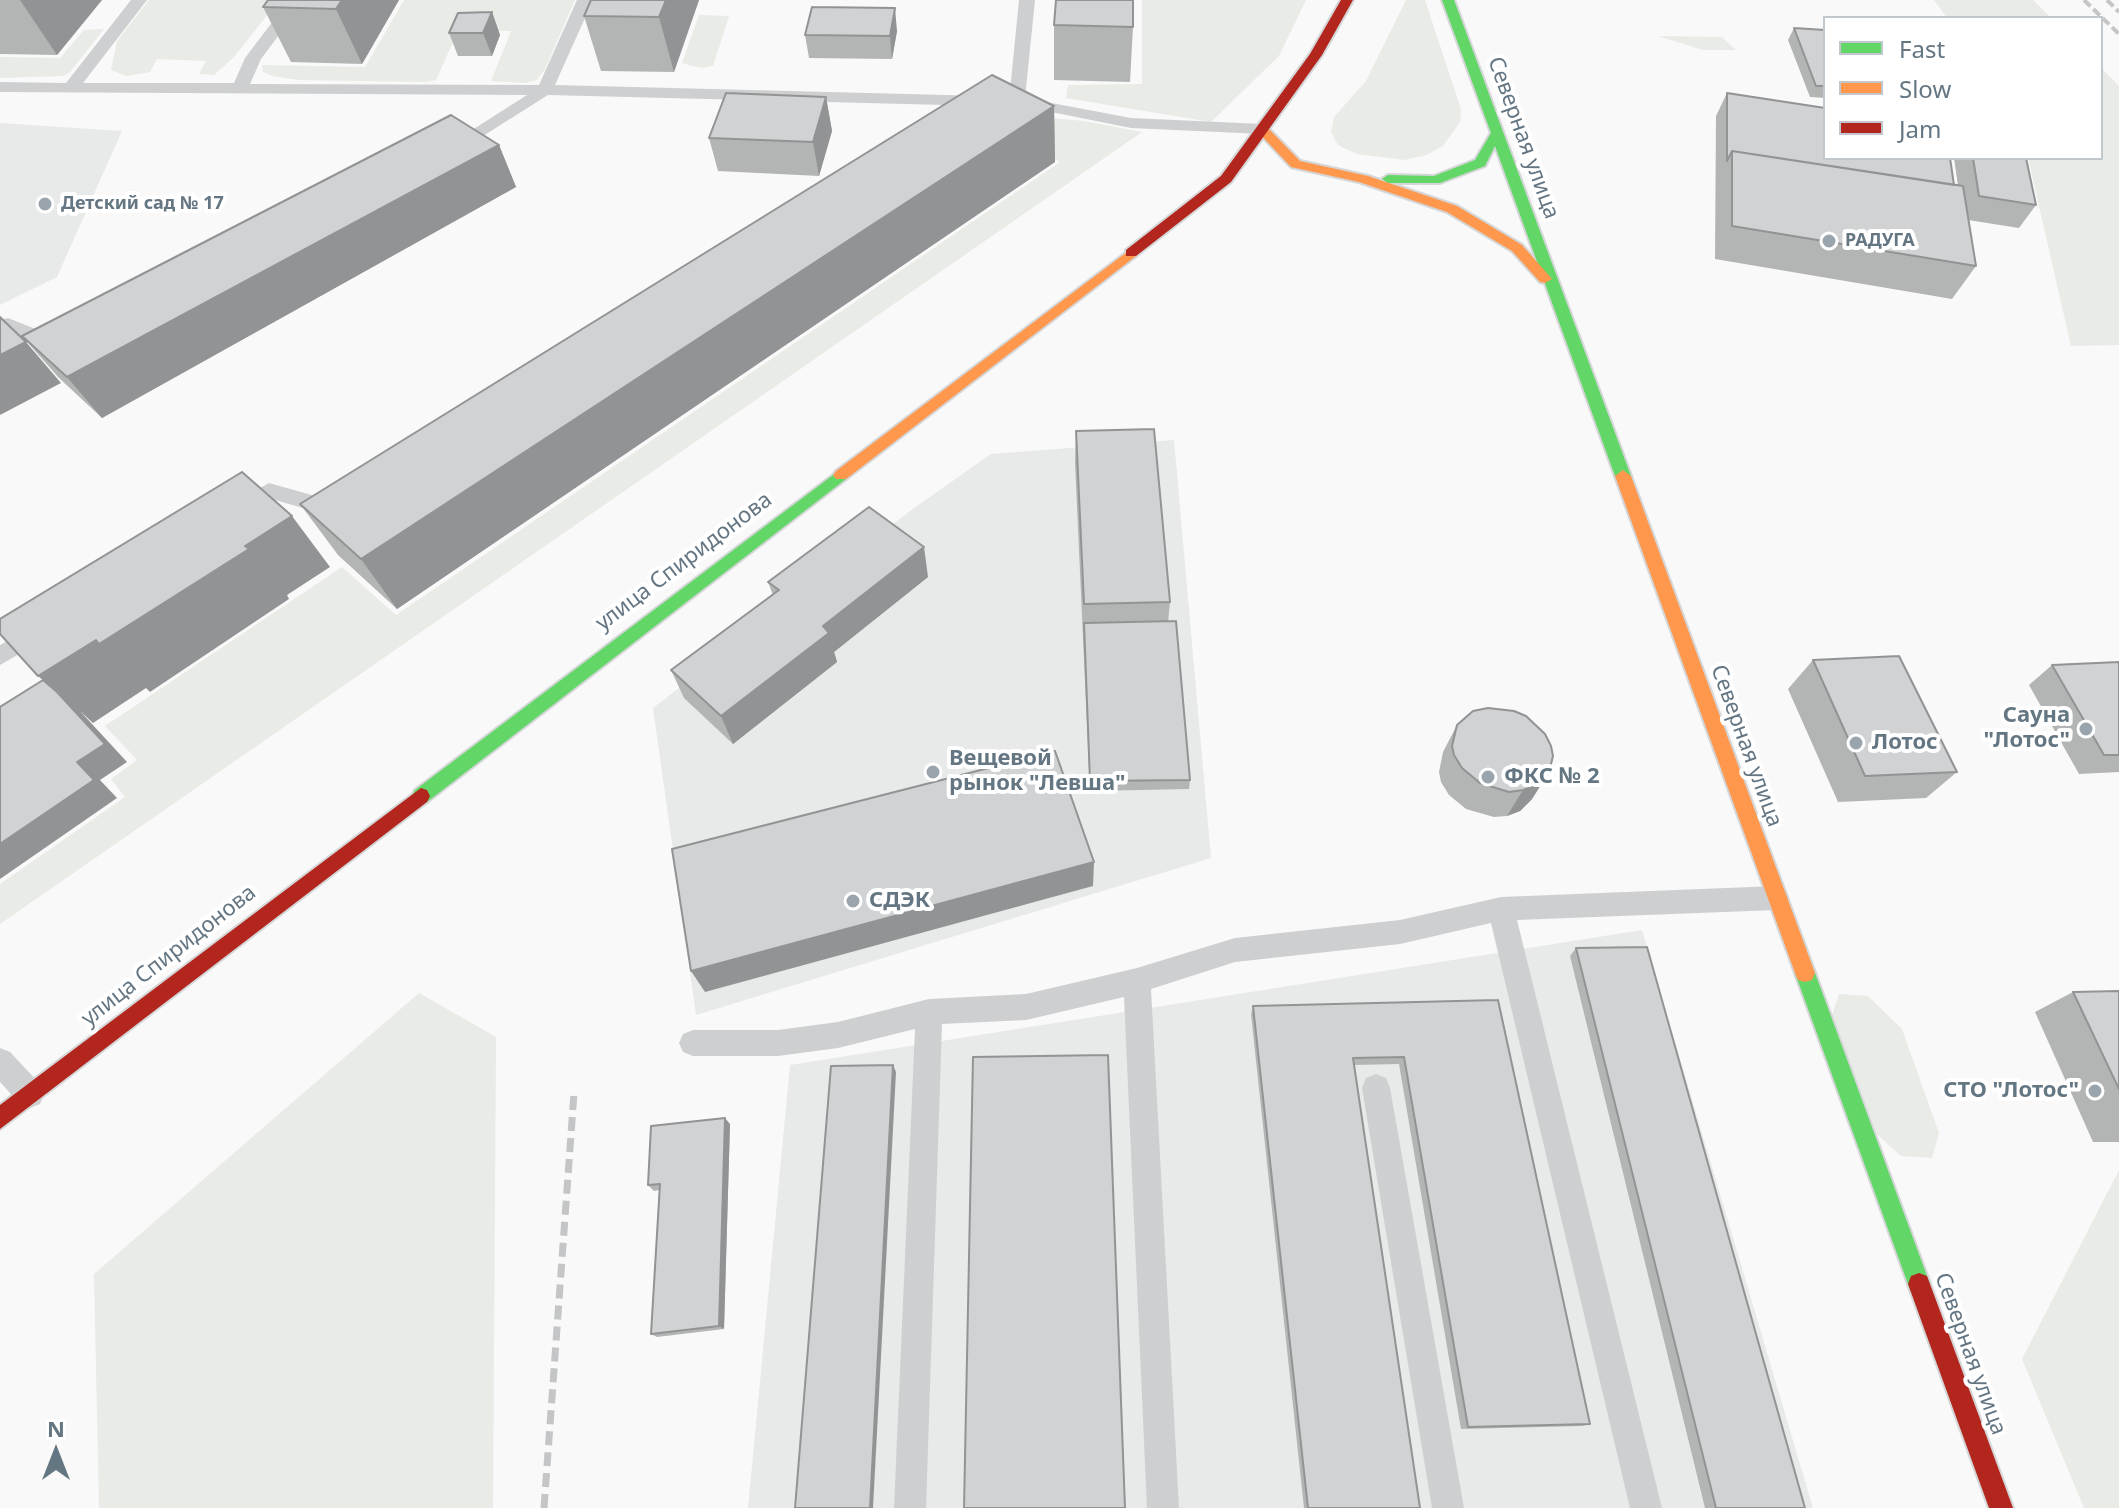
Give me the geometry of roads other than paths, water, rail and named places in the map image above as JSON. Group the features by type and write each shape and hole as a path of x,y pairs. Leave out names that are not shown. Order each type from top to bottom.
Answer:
{"street":[{"name":"улица Спиридонова","path":"0,1118 1226,179 1316,55 1347,0"},
{"name":"Северная улица","path":"1448,0 2001,1508"},
{"path":"1262,129 1296,164 1363,179 1452,209 1517,248 1552,287"},
{"path":"1276,174 1435,180 1480,163 1496,134"},
{"path":"1226,179 1251,175"}],"lane":[{"path":"71,87 139,0"},
{"path":"241,87 253,58 297,0"},
{"path":"434,160 545,90 585,0"},
{"path":"1017,101 1027,0"},
{"path":"0,87 545,90 1017,101 1131,123 1262,129"},
{"path":"991,118 1017,101"},
{"path":"0,328 8,324 54,345 80,342"},
{"path":"215,524 269,491 351,513"},
{"path":"0,656 54,623"},
{"path":"693,1043 778,1043 838,1035 929,1012 1026,1007 1137,981 1235,950 1400,932 1501,909 1776,898"},
{"path":"1501,909 1646,1508"},
{"path":"1137,981 1163,1508"},
{"path":"910,1508 929,1012"},
{"path":"0,1062 30,1094"},
{"path":"1376,1088 1448,1508"}],"railway":[{"path":"2084,0 2100,16"},
{"path":"2107,0 2119,12"},
{"path":"2103,18 2119,34"},
{"path":"544,1508 574,1093"}],"place":[{"name":"Детский сад № 17","path":"45,204"},
{"name":"РАДУГА","path":"1829,241"},
{"name":"Сауна \"Лотос\"","path":"2086,729"},
{"name":"Лотос","path":"1856,743"},
{"name":"Вещевой рынок \"Левша\"","path":"933,772"},
{"name":"ФКС № 2","path":"1488,777"},
{"name":"СДЭК","path":"853,901"},
{"name":"СТО \"Лотос\"","path":"2095,1091"}]}
